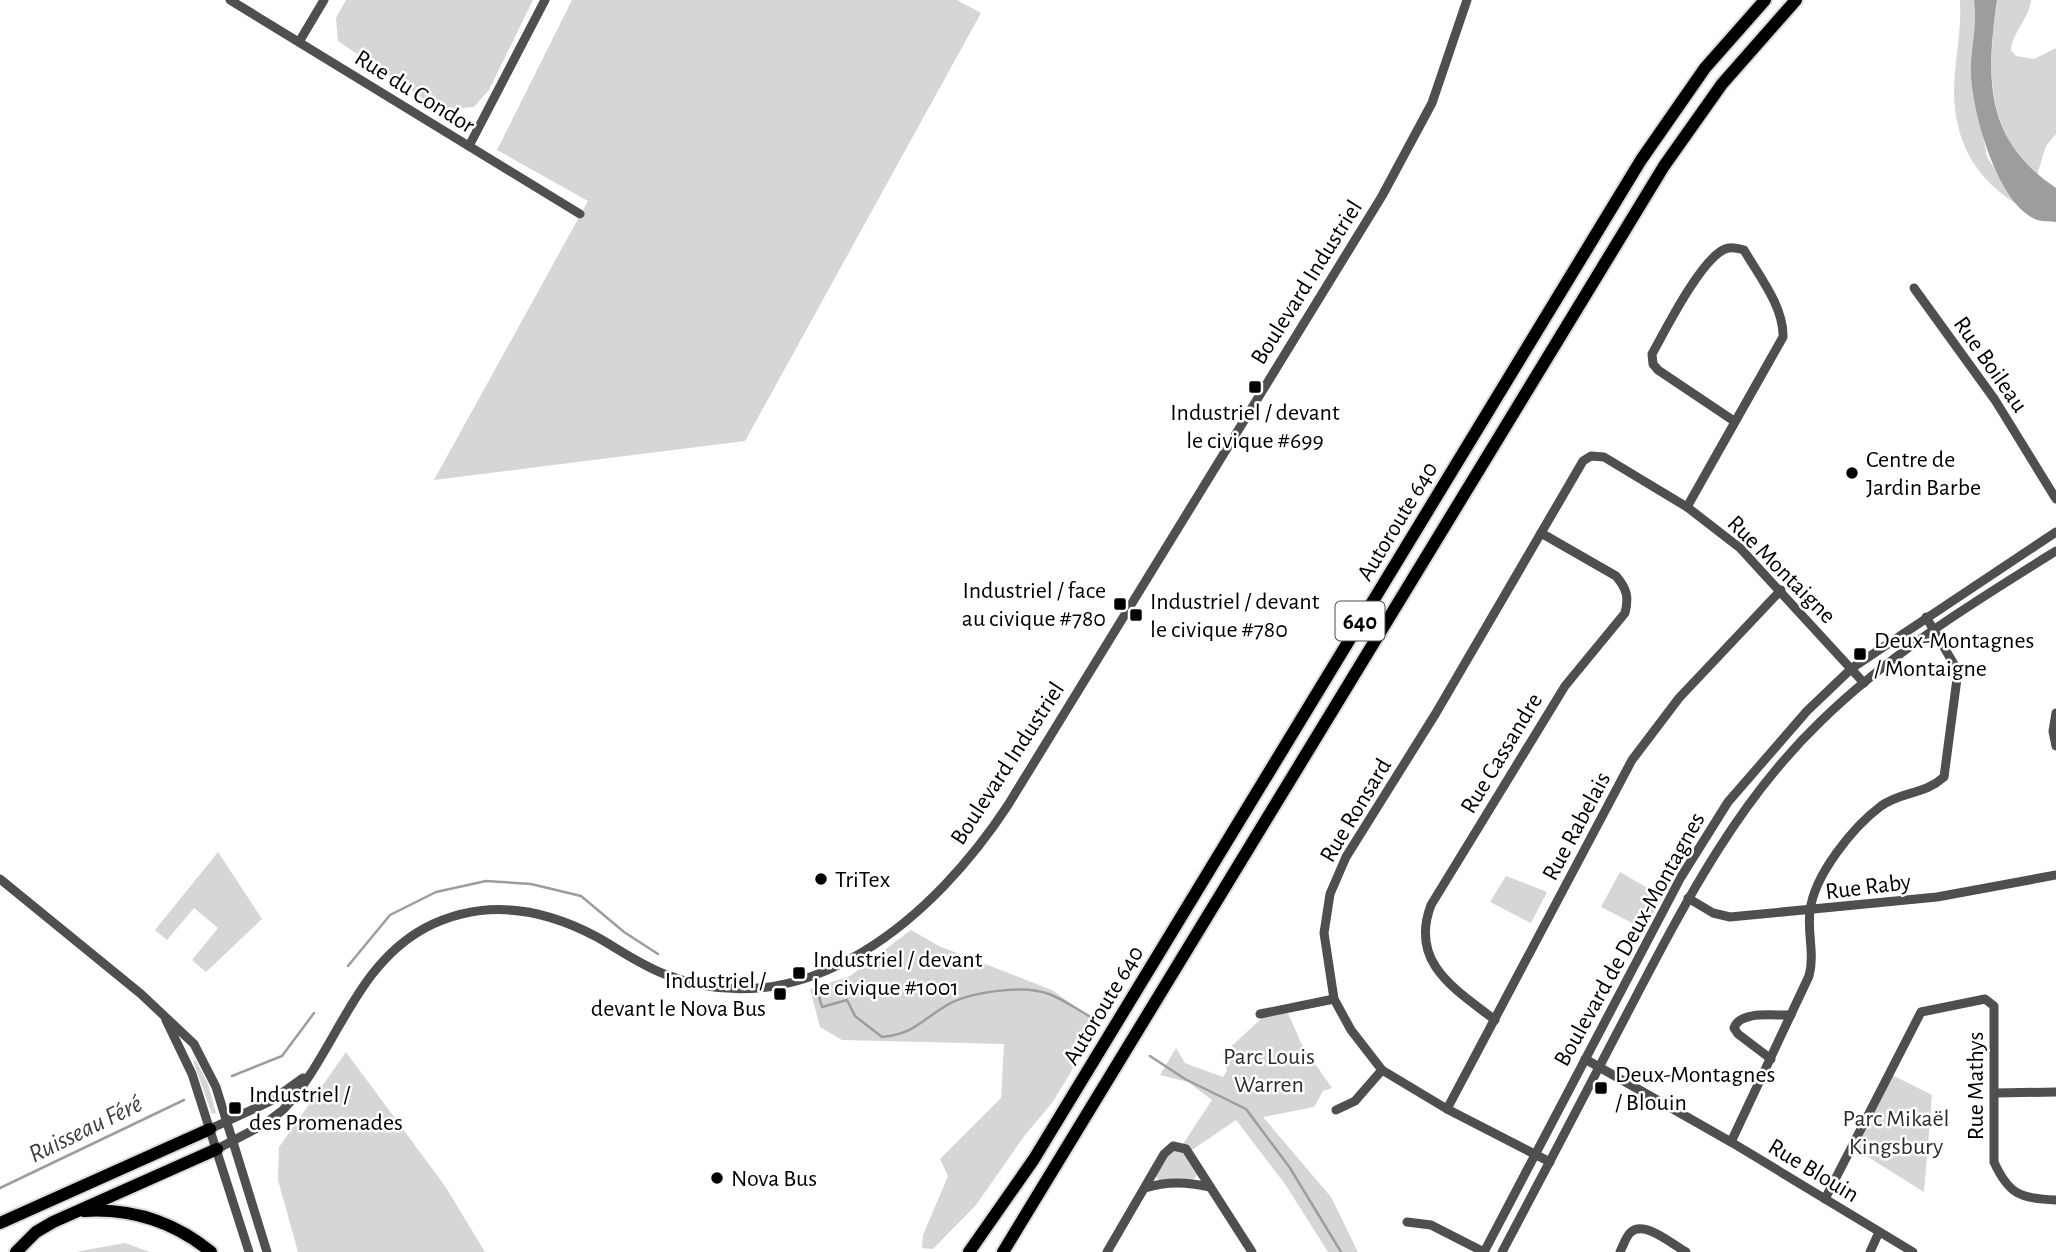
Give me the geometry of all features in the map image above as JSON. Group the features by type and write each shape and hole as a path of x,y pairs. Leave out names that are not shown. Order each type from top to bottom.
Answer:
{"highway":[{"name":"Autoroute 640","path":"969,1252 1034,1158 1642,160 1705,68 1765,0"},
{"name":"Autoroute 640","path":"1003,1252 1664,166 1722,84 1796,0"},
{"path":"0,1223 211,1129"},
{"path":"16,1252 36,1232 217,1149"},
{"path":"77,1211 111,1209 138,1213 179,1230 211,1252"}],"street":[{"name":"Rue du Condor","path":"230,0 580,214"},
{"path":"299,42 324,0"},
{"path":"469,146 545,0"},
{"name":"Boulevard Industriel","path":"217,1149 280,1113 310,1072 367,980 384,959 417,933 462,913 499,908 538,914 580,929 666,975 706,986 736,989 788,983 840,966 882,940 919,911 965,863 1009,805 1388,186 1439,86 1467,0"},
{"path":"1687,508 1783,337 1783,323 1744,250 1736,247 1723,250 1701,272 1651,354 1653,364 1658,370 1734,421"},
{"name":"Rue Boileau","path":"1914,288 1995,400 2056,499"},
{"name":"Rue Montaigne","path":"1591,456 1604,457 1687,508 1740,548 1864,682"},
{"name":"Rue Ronsard","path":"1550,1162 1447,1108 1382,1070 1351,1030 1334,999 1324,933 1330,894 1346,857 1436,713 1583,461 1591,456"},
{"name":"Boulevard de Deux-Montagnes","path":"1484,1252 1681,877 1728,802 1807,711 1852,668 2056,532"},
{"name":"Rue Cassandre","path":"1495,1020 1444,980 1423,939 1425,921 1431,905 1565,685 1625,613 1628,600 1625,586 1616,576 1541,533"},
{"name":"Boulevard de Deux-Montagnes","path":"1502,1252 1688,898 1717,847 1764,783 1819,723 1864,682 1933,630 2056,551"},
{"name":"Rue Rabelais","path":"1447,1108 1632,760 1679,698 1781,590"},
{"path":"1731,1142 1813,962 1810,912 1825,869 1872,813 1891,799 1931,788 1944,777 1958,671 1952,656 1926,617"},
{"path":"2056,713 2053,731 2056,746"},
{"name":"Rue Raby","path":"1688,898 1713,913 1730,917 1810,912 1937,897 2056,875"},
{"path":"0,879 156,1007 200,1052 212,1077 267,1252"},
{"path":"1260,1014 1334,999"},
{"name":"Rue Mathys","path":"1825,1199 1922,1012 1985,999 1994,1006 1994,1162 2004,1185 2031,1198 2056,1200"},
{"path":"156,1007 181,1047 211,1129 249,1252"},
{"path":"1771,1059 1738,1034 1734,1028 1736,1023 1743,1017 1791,1015"},
{"name":"Rue Blouin","path":"1585,1059 1731,1142 1913,1252"},
{"path":"1336,1110 1355,1101 1382,1070"},
{"name":"Boulevard Industriel","path":"211,1129 277,1098 310,1072"},
{"path":"1996,1093 2056,1092"},
{"path":"1107,1252 1164,1154 1173,1146 1186,1149 1252,1252"},
{"path":"1144,1188 1161,1183 1190,1182 1210,1187"},
{"path":"1407,1222 1431,1225 1484,1252"},
{"path":"1620,1252 1630,1233 1639,1228 1649,1230 1686,1252"},
{"path":"1870,1252 1879,1232"}],"green space":[{"path":"346,0 533,0 489,90 474,107 440,110 338,41 336,18"},
{"path":"572,0 957,0 981,13 745,441 434,480 588,201 497,150"},
{"path":"1960,0 1974,0 1978,23 1971,73 1987,157 2018,205 1990,184 1980,171 1964,144 1959,128 1954,93"},
{"path":"1997,0 2031,0 2028,12 2012,43 2011,50 2016,56 2034,59 2056,48 2056,134 2046,146 2037,175 2007,137 1999,116 1992,71"},
{"path":"218,852 262,919 206,972 192,960 218,928 194,908 167,940 155,930"},
{"path":"1620,872 1663,897 1644,929 1601,907"},
{"path":"1506,876 1547,892 1531,923 1490,902"},
{"path":"911,930 939,946 1052,990 1092,1019 1071,1072 1052,1103 1025,1135 976,1205 933,1249 922,1248 923,1235 948,1176 940,1159 1001,1098 1004,1044 842,1040 820,1027 810,989 850,976"},
{"name":"Parc Louis Warren","path":"1288,1013 1302,1045 1332,1088 1323,1091 1314,1107 1263,1117 1331,1197 1358,1252 1328,1252 1285,1184 1236,1120 1192,1150 1183,1144 1212,1100 1188,1082 1160,1075 1176,1048 1185,1063 1223,1077 1227,1070 1222,1055 1263,1017"},
{"path":"346,1052 445,1186 485,1252 298,1252 278,1180 279,1147"},
{"path":"196,1060 208,1084 216,1113 212,1114 193,1061"},
{"name":"Parc Mikaël Kingsbury","path":"1890,1074 1932,1095 1924,1192 1852,1147"},
{"path":"1173,1146 1186,1149 1199,1174 1190,1182 1161,1183 1155,1175"},
{"path":"125,1243 150,1252 78,1252 80,1251"}],"shaded area":[{"path":"1974,0 1997,0 1991,56 1995,105 2003,128 2015,149 2032,169 2056,188 2056,222 2037,220 2021,210 2009,195 1990,155 1976,112 1971,75"}],"waterway":[{"name":"Ruisseau Féré","path":"348,966 390,915 436,892 486,881 531,884 581,896 624,932 658,954"},
{"name":"Ruisseau Féré","path":"818,993 822,1007 847,1000 855,1016 882,1037 915,1027 944,1007 966,997 995,991 1025,990 1049,994 1096,1020"},
{"name":"Ruisseau Féré","path":"232,1076 282,1056 314,1013"},
{"name":"Ruisseau Féré","path":"1150,1056 1185,1079 1246,1109 1290,1168 1341,1252"},
{"name":"Ruisseau Féré","path":"0,1188 184,1100"}],"place":[{"name":"Industriel / devant le civique #699","path":"1255,387"},
{"name":"Centre de Jardin Barbe","path":"1852,473"},
{"name":"Industriel / face au civique #780","path":"1120,604"},
{"name":"Industriel / devant le civique #780","path":"1136,615"},
{"name":"Deux-Montagnes / Montaigne","path":"1860,654"},
{"name":"TriTex","path":"821,879"},
{"name":"Industriel / devant le civique #1001","path":"799,973"},
{"name":"Industriel / devant le Nova Bus","path":"780,994"},
{"name":"Deux-Montagnes / Blouin","path":"1601,1088"},
{"name":"Industriel / des Promenades","path":"235,1108"},
{"name":"Nova Bus","path":"717,1178"}]}
